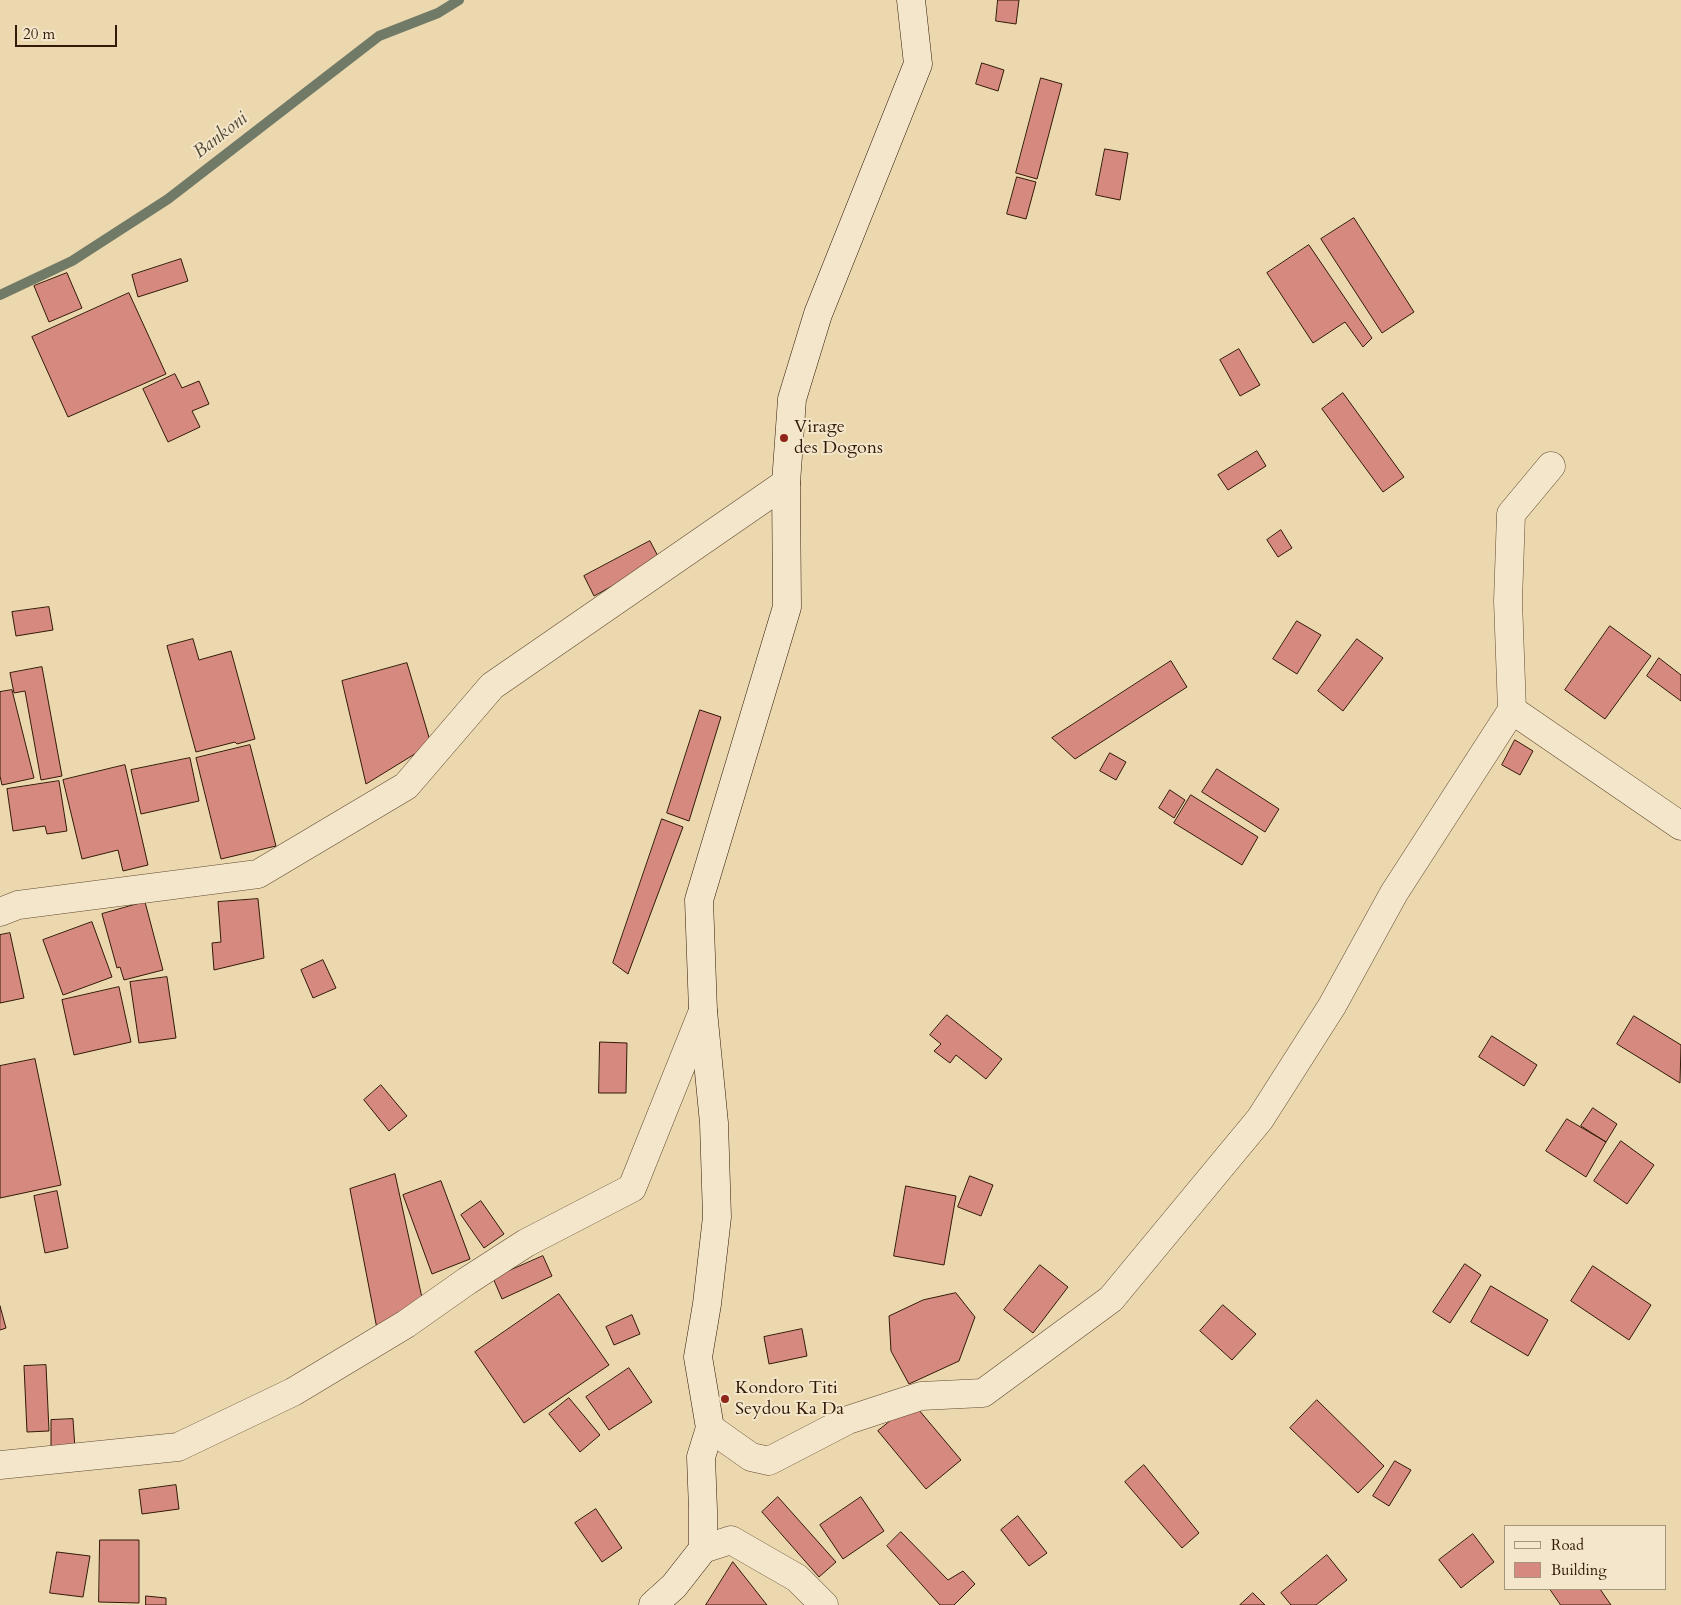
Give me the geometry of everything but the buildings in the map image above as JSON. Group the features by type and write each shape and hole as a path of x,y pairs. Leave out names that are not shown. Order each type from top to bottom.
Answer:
{"street":[{"path":"703,1549 701,1457 710,1428 698,1357 707,1304 717,1217 714,1123 703,1011 699,900 787,607 786,483 792,399 818,314 918,64 911,0"},
{"path":"710,1428 751,1457 769,1461 848,1420 922,1396 983,1393 1110,1299 1260,1119 1332,1006 1394,893 1512,710 1508,602 1511,514 1551,466"},
{"path":"0,912 18,905 258,874 406,786 492,686 786,483"},
{"path":"1512,710 1681,826"},
{"path":"0,1465 178,1447 293,1392 406,1324 467,1281 526,1243 632,1188 703,1011"},
{"path":"653,1605 674,1586 703,1549 731,1540 797,1578 824,1605"}],"waterway":[{"name":"Bankoni","path":"0,295 72,261 168,199 379,36 438,13 459,0"}],"place":[{"name":"Virage des Dogons","path":"784,438"},
{"name":"Kondoro Titi Seydou Ka Da","path":"725,1399"}]}
